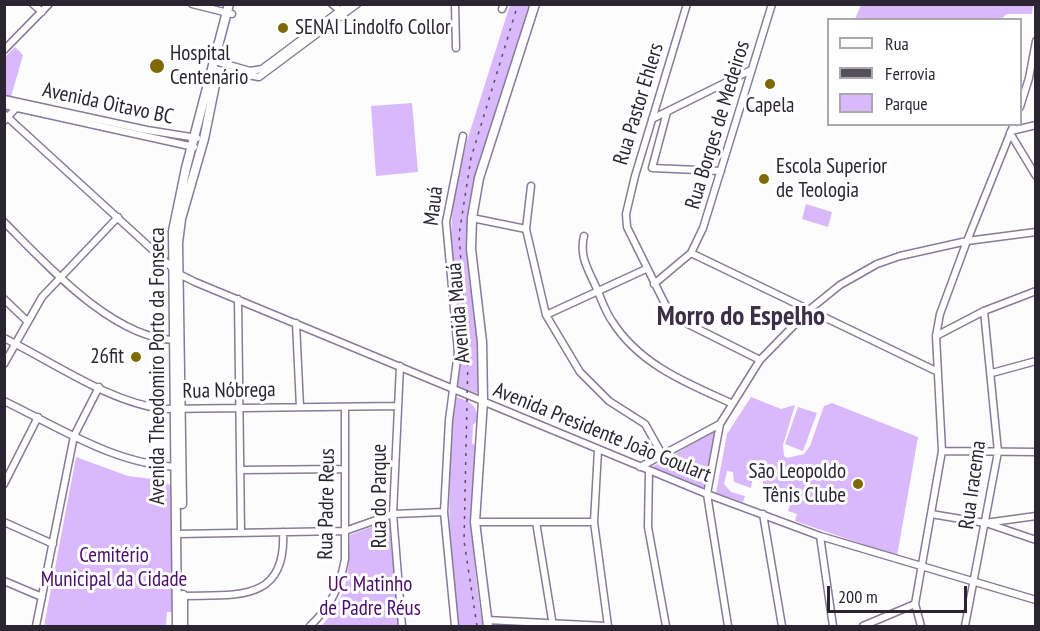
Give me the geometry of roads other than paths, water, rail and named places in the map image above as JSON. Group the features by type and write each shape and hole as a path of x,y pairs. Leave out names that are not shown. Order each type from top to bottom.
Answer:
{"main road":[{"name":"Avenida Theodomiro Porto da Fonseca","path":"177,627 180,556 175,243 181,204 198,143 229,10 234,4"},
{"name":"Avenida Mauá","path":"487,623 475,522 483,402 482,342 471,249 472,218 479,178 535,4"},
{"name":"Avenida Theodomiro Porto da Fonseca","path":"180,596 183,627"}],"street":[{"path":"33,4 42,12"},
{"path":"4,50 49,4"},
{"path":"192,4 229,10"},
{"path":"332,4 343,12"},
{"path":"343,12 349,4"},
{"path":"216,66 256,71 269,66 357,4"},
{"path":"456,4 456,48"},
{"name":"Rua Pastor Ehlers","path":"646,269 627,228 626,214 687,4"},
{"name":"Rua Borges de Medeiros","path":"691,254 703,228 772,4"},
{"path":"1022,100 1029,78 1035,43"},
{"path":"652,119 752,70"},
{"name":"Avenida Oitavo BC","path":"4,99 35,108 147,130 198,143"},
{"name":"Avenida Oitavo BC","path":"4,105 35,108"},
{"path":"6,117 17,107"},
{"path":"667,112 651,164 656,170 721,171"},
{"name":"Avenida Presidente João Goulart","path":"6,117 175,270 238,299 707,494 820,536 1035,600"},
{"path":"1012,129 1035,125"},
{"path":"1012,129 1035,176"},
{"path":"921,627 915,604 919,567 942,451 936,371 936,336 940,314 1012,129"},
{"name":"Mauá","path":"453,387 458,352 446,222 463,136"},
{"path":"531,186 526,229 546,315 580,372 609,401 645,424 663,456"},
{"path":"4,364 42,297 118,217"},
{"path":"472,218 526,229"},
{"path":"4,222 84,299 131,328 153,337 176,340"},
{"path":"728,627 707,494 720,424 731,402 760,360 809,310 840,285 877,264 900,256 967,241 1035,232"},
{"path":"584,236 582,255 611,321 636,350 672,377 731,402"},
{"path":"654,284 691,254 936,371"},
{"path":"546,315 646,269 665,304 680,320 760,360"},
{"path":"936,336 984,311 1035,291"},
{"path":"4,299 27,321"},
{"path":"238,299 241,533"},
{"name":"Rua Iracema","path":"965,627 998,452 992,373 984,311"},
{"path":"296,323 300,407"},
{"name":"Rua Nóbrega","path":"4,338 99,387 144,406 177,408 397,406"},
{"path":"992,373 1035,361"},
{"name":"Rua do Parque","path":"400,366 393,514 402,627"},
{"path":"36,627 74,436 99,387"},
{"name":"Avenida Mauá","path":"453,387 444,512 455,627"},
{"path":"4,401 74,436 137,462 179,467"},
{"name":"Rua Padre Reus","path":"310,627 326,611 341,583 345,531 345,407"},
{"path":"4,484 38,417"},
{"path":"640,467 720,424"},
{"path":"487,623 607,627 594,522 598,450"},
{"path":"942,451 1035,452"},
{"path":"240,470 344,469"},
{"path":"649,471 648,527 666,627"},
{"path":"179,534 345,531 393,514 444,512"},
{"path":"763,514 783,627"},
{"path":"931,514 985,523 1035,540"},
{"path":"985,523 1035,516"},
{"path":"4,522 53,544"},
{"path":"475,522 594,522"},
{"path":"536,522 552,625"},
{"path":"180,596 238,595 256,591 280,569 284,551 283,532"},
{"path":"820,536 833,627"},
{"path":"4,581 42,597"},
{"path":"863,627 915,604"}],"railway":[{"path":"477,626 464,541 468,357 459,235 471,158 518,4"}],"place":[{"name":"SENAI Lindolfo Collor","path":"283,28"},
{"name":"Hospital Centenário","path":"157,66"},
{"name":"Capela","path":"770,84"},
{"name":"Escola Superior de Teologia","path":"764,179"},
{"name":"26fit","path":"136,357"},
{"name":"São Leopoldo Tênis Clube","path":"858,484"}],"district":[{"name":"Morro do Espelho","path":"741,317"}],"park label":[{"name":"Cemitério Municipal da Cidade","path":"114,568"},
{"name":"UC Matinho de Padre Réus","path":"370,597"}]}
